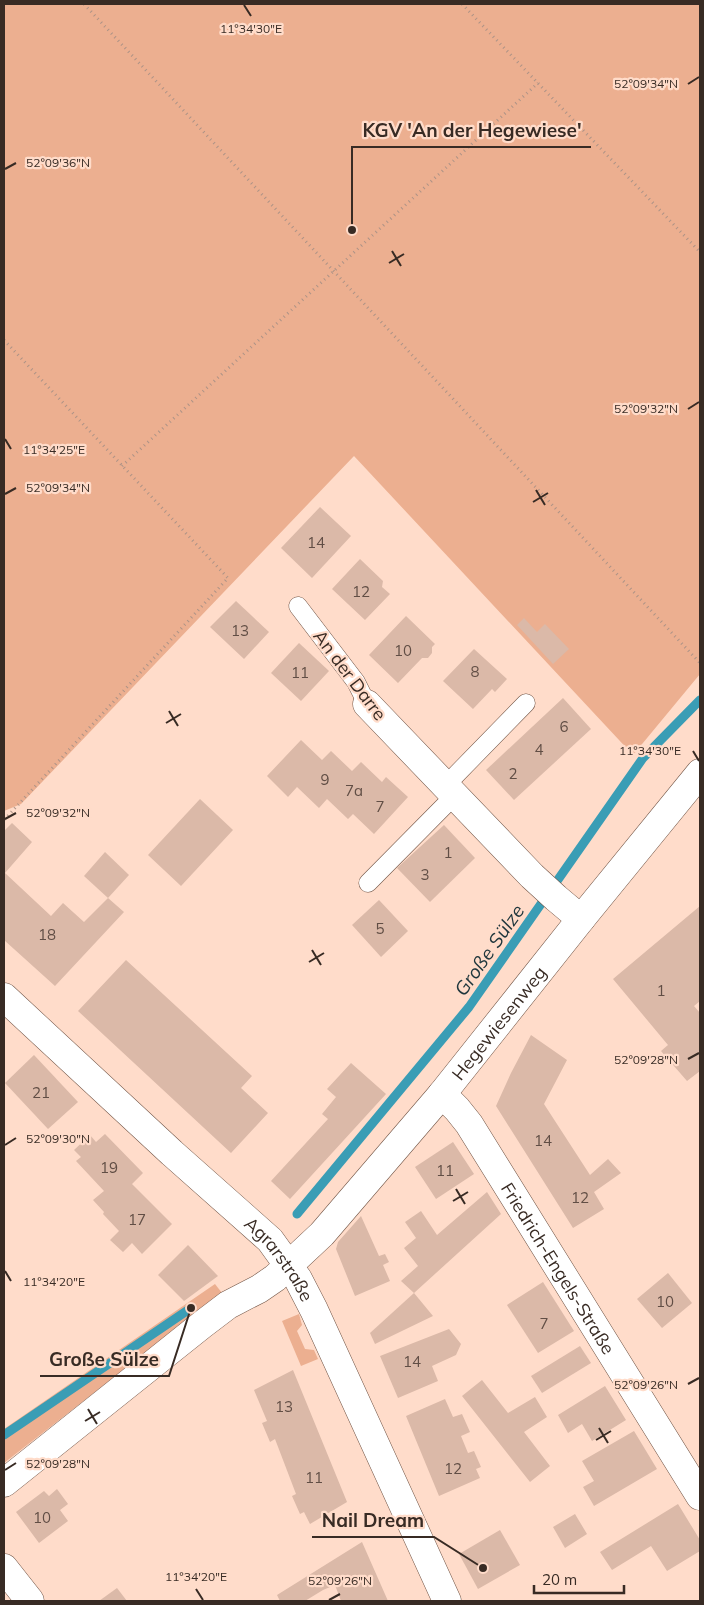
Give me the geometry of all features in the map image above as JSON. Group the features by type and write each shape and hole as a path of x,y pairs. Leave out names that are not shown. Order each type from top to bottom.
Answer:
{"street":[{"name":"An der Darre","path":"367,704 532,876 581,919"},
{"name":"Hegewiesenweg","path":"4,1483 228,1305 260,1289 289,1266 322,1234 442,1094 700,773"},
{"name":"Agrarstraße","path":"4,997 172,1153 270,1240 289,1266 314,1310 447,1601"},
{"name":"Friedrich-Engels-Straße","path":"442,1094 457,1108 468,1124 700,1496"},
{"path":"4,1568 30,1601"}],"lane":[{"name":"An der Darre","path":"298,606 356,682 367,704"},
{"path":"368,883 526,703"}],"path":[{"path":"84,4 700,663"},
{"path":"462,4 700,252"},
{"path":"122,466 334,273 538,83"},
{"path":"4,340 228,578 4,820"}],"shaded area":[{"path":"4,4 700,4 700,674 633,755 354,456 21,804 4,811"},
{"path":"215,1284 222,1293 4,1463 4,1429"},
{"path":"299,1314 302,1325 297,1331 305,1349 314,1350 318,1359 301,1366 282,1321"}],"building":[{"path":"320,507 351,536 312,578 281,548"},
{"path":"360,559 383,581 382,587 390,594 365,620 332,589"},
{"path":"236,601 269,632 244,659 210,627"},
{"path":"406,616 435,644 428,658 422,658 398,683 369,655"},
{"path":"524,618 537,632 545,624 569,649 553,664 517,625"},
{"path":"299,643 329,671 301,701 271,673"},
{"path":"474,649 507,679 495,692 492,689 473,709 443,681"},
{"path":"563,698 591,729 514,800 486,770"},
{"path":"301,740 322,760 331,751 352,771 361,762 382,782 386,777 408,797 374,834 353,814 348,819 327,799 319,808 297,787 288,797 267,776"},
{"path":"200,799 233,830 181,886 148,855"},
{"path":"12,823 32,842 5,873 51,916 63,903 84,922 108,898 124,912 55,986 4,940 4,831"},
{"path":"444,825 475,858 430,902 397,868"},
{"path":"105,852 129,875 108,898 84,876"},
{"path":"379,900 408,931 381,957 352,925"},
{"path":"700,906 700,1001 694,1006 700,1013 700,1071 687,1081 661,1051 668,1045 613,979"},
{"path":"126,960 252,1076 241,1088 268,1113 231,1153 78,1011"},
{"path":"531,1035 567,1060 544,1104 590,1175 608,1159 621,1173 594,1192 604,1209 573,1228 496,1106"},
{"path":"34,1055 78,1102 48,1129 5,1083"},
{"path":"351,1063 386,1094 290,1199 271,1181 328,1119 322,1114 336,1097 327,1089"},
{"path":"105,1134 143,1173 132,1184 172,1224 142,1254 132,1243 123,1252 110,1240 119,1231 93,1200 104,1191 76,1161 81,1157 74,1150 90,1135 96,1142"},
{"path":"453,1142 474,1174 436,1199 415,1167"},
{"path":"487,1192 501,1214 414,1293 401,1281 418,1266 404,1248 416,1238 405,1222 421,1211 437,1235"},
{"path":"361,1216 379,1256 385,1254 389,1262 383,1265 390,1281 355,1296 336,1249 338,1242"},
{"path":"188,1245 218,1276 184,1301 158,1275"},
{"path":"668,1273 692,1303 662,1328 637,1299"},
{"path":"543,1282 574,1331 538,1353 507,1305"},
{"path":"414,1293 433,1316 375,1344 370,1333"},
{"path":"449,1329 461,1344 456,1355 432,1366 438,1381 398,1398 380,1356"},
{"path":"580,1346 591,1363 542,1393 531,1376"},
{"path":"293,1370 347,1502 310,1524 304,1512 300,1514 292,1496 296,1494 275,1439 270,1442 262,1423 267,1421 254,1390"},
{"path":"482,1380 508,1413 535,1397 547,1417 524,1432 550,1466 530,1482 462,1396"},
{"path":"605,1386 626,1420 592,1441 582,1424 568,1433 558,1415"},
{"path":"445,1399 453,1417 462,1414 470,1432 461,1436 468,1453 474,1451 481,1467 476,1469 480,1478 439,1496 406,1416"},
{"path":"634,1431 657,1469 594,1506 583,1487 594,1481 582,1461"},
{"path":"57,1489 68,1504 60,1510 68,1521 39,1543 16,1512 44,1491 49,1496"},
{"path":"678,1504 700,1540 700,1551 667,1571 651,1546 612,1570 600,1552"},
{"path":"575,1514 587,1534 565,1548 553,1527"},
{"path":"500,1530 520,1565 478,1589 459,1554"},
{"path":"362,1542 388,1601 341,1601 335,1585 305,1601 280,1601 277,1595"},
{"path":"117,1588 127,1601 99,1601"}],"waterway":[{"name":"Große Sülze","path":"297,1214 469,1007 643,758 700,700"},
{"name":"Große Sülze","path":"4,1435 191,1308"}],"place":[{"name":"KGV 'An der Hegewiese'","path":"352,230"},
{"name":"Große Sülze","path":"191,1308"},
{"name":"Nail Dream","path":"483,1568"}]}
